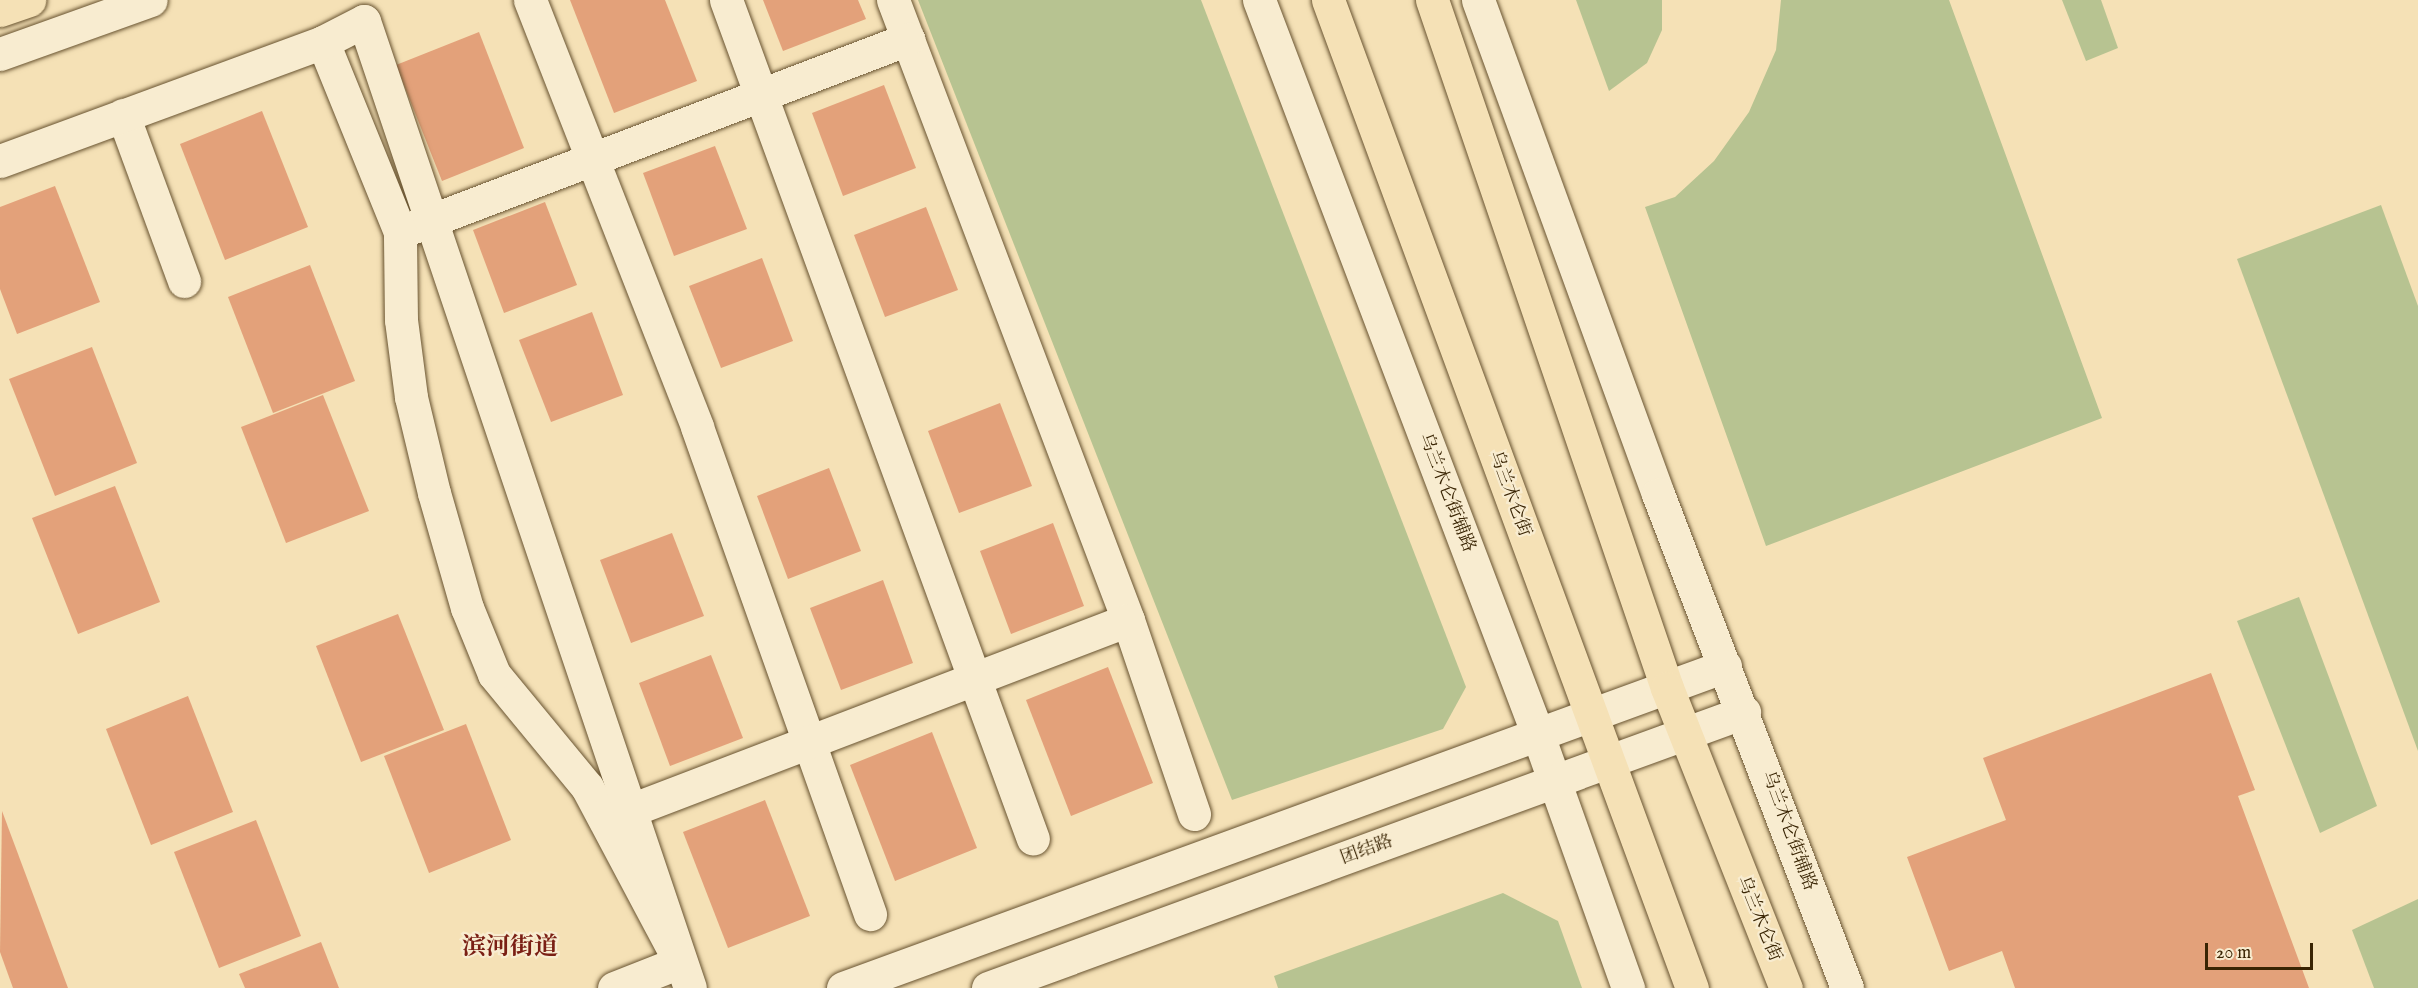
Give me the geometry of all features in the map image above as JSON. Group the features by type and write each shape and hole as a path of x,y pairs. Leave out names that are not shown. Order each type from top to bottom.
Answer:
{"main road":[{"path":"0,10 29,0"},
{"name":"乌兰木仑街","path":"1328,0 1692,988"},
{"name":"乌兰木仑街","path":"1432,0 1667,688 1786,988"}],"street":[{"path":"0,54 151,0"},
{"path":"530,0 697,427 870,914"},
{"path":"726,0 1033,839"},
{"path":"893,0 1128,620 1194,814"},
{"name":"乌兰木仑街辅路","path":"1259,0 1538,735 1628,988"},
{"name":"乌兰木仑街辅路","path":"1478,0 1649,471 1744,712 1847,988"},
{"path":"0,160 323,42 364,21 685,975"},
{"path":"400,232 908,39"},
{"path":"323,42 400,232 401,320 411,397 467,608 494,674 587,787 685,975"},
{"path":"123,115 184,281"},
{"path":"631,810 1128,620"},
{"path":"843,988 1725,666"},
{"name":"团结路","path":"988,988 1555,783 1744,712"},
{"path":"614,988 685,975"}],"green space":[{"path":"918,0 1201,0 1466,687 1443,729 1232,800"},
{"path":"1576,0 1662,0 1662,30 1647,63 1609,91"},
{"path":"1781,0 1949,0 2102,418 1766,546 1645,207 1675,197 1714,161 1749,112 1776,50"},
{"path":"2062,0 2101,0 2118,48 2086,61"},
{"path":"2381,205 2418,306 2418,751 2237,259"},
{"path":"2299,597 2377,806 2320,833 2237,621"},
{"path":"1503,893 1558,921 1582,988 1278,988 1274,976"},
{"path":"2418,899 2418,988 2374,988 2352,930"}],"building":[{"path":"570,0 665,0 697,81 614,113"},
{"path":"763,0 858,0 866,19 783,51"},
{"path":"479,32 524,148 442,181 396,65"},
{"path":"884,85 916,168 843,196 812,113"},
{"path":"262,111 308,227 225,260 180,144"},
{"path":"715,146 747,229 674,256 643,173"},
{"path":"55,186 100,302 17,334 0,289 0,207"},
{"path":"545,202 577,285 504,313 473,230"},
{"path":"926,207 958,290 885,317 854,235"},
{"path":"762,258 793,341 721,368 689,286"},
{"path":"310,265 355,381 273,413 228,297"},
{"path":"592,312 623,395 551,422 519,340"},
{"path":"92,347 137,463 55,496 9,379"},
{"path":"323,395 369,511 286,543 241,427"},
{"path":"1000,403 1032,486 959,513 928,431"},
{"path":"829,468 861,551 788,579 757,496"},
{"path":"115,486 160,602 78,634 32,518"},
{"path":"1053,523 1084,606 1011,634 980,551"},
{"path":"672,533 704,616 631,643 600,560"},
{"path":"883,580 913,663 841,690 810,608"},
{"path":"398,614 444,730 361,762 316,646"},
{"path":"711,655 743,738 670,766 639,683"},
{"path":"1108,667 1153,783 1071,816 1026,700"},
{"path":"2211,673 2255,790 2238,796 2309,988 2015,988 2002,951 1949,971 1907,857 2006,820 1983,758"},
{"path":"188,696 233,812 151,845 106,729"},
{"path":"466,724 511,840 429,873 384,756"},
{"path":"932,732 977,848 895,881 850,765"},
{"path":"765,800 810,916 728,948 683,832"},
{"path":"2,811 68,988 13,988 0,952"},
{"path":"256,820 301,936 219,968 174,852"},
{"path":"321,942 339,988 245,988 239,974"}],"district":[{"name":"滨河街道","path":"510,948"}]}
